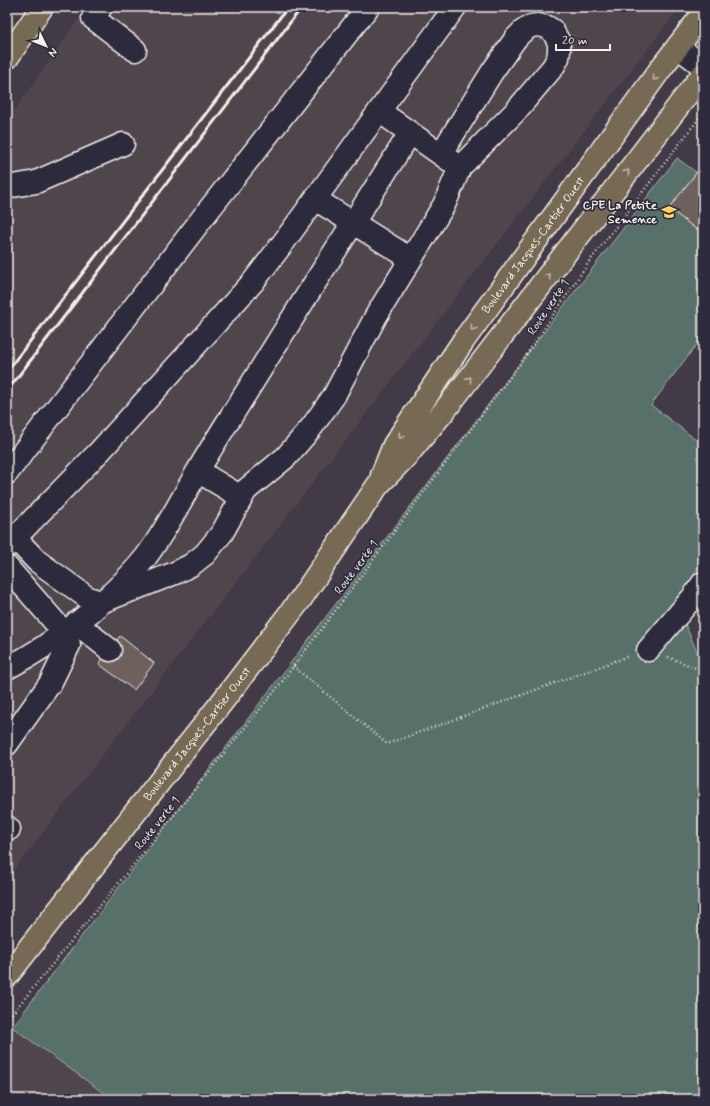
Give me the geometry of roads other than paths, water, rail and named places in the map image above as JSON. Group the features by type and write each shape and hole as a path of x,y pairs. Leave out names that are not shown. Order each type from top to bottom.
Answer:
{"main road":[{"path":"7,58 42,7"},
{"name":"Boulevard Jacques-Cartier Ouest","path":"378,485 394,445 464,340 703,14"},
{"name":"Boulevard Jacques-Cartier Ouest","path":"7,976 222,702 290,612 378,485 408,454 445,410 703,74"}],"street":[{"path":"101,7 93,18 135,50"},
{"path":"7,473 204,216 368,7"},
{"path":"441,154 492,72 516,38 531,26 538,25 552,30 558,42 559,51 558,58 553,67 515,112 460,167 444,204 376,316 334,396 299,443 286,457 250,486 241,497 218,538 204,554 191,565 160,580 101,602 88,598 11,542 100,451 248,288 315,200 455,7"},
{"path":"678,47 703,66"},
{"path":"379,111 460,167"},
{"path":"7,668 42,648 70,628 123,582 144,558 170,520 256,376 410,133"},
{"path":"7,187 36,182 123,144"},
{"path":"315,200 411,260"},
{"path":"198,471 241,497"},
{"path":"7,567 70,628 110,650"},
{"path":"648,650 703,583"},
{"path":"7,744 50,682 69,645 68,640 70,628"}],"railway":[{"path":"7,371 288,7"},
{"path":"7,391 302,7"}],"place":[{"name":"CPE La Petite Semence","path":"669,212"}]}
